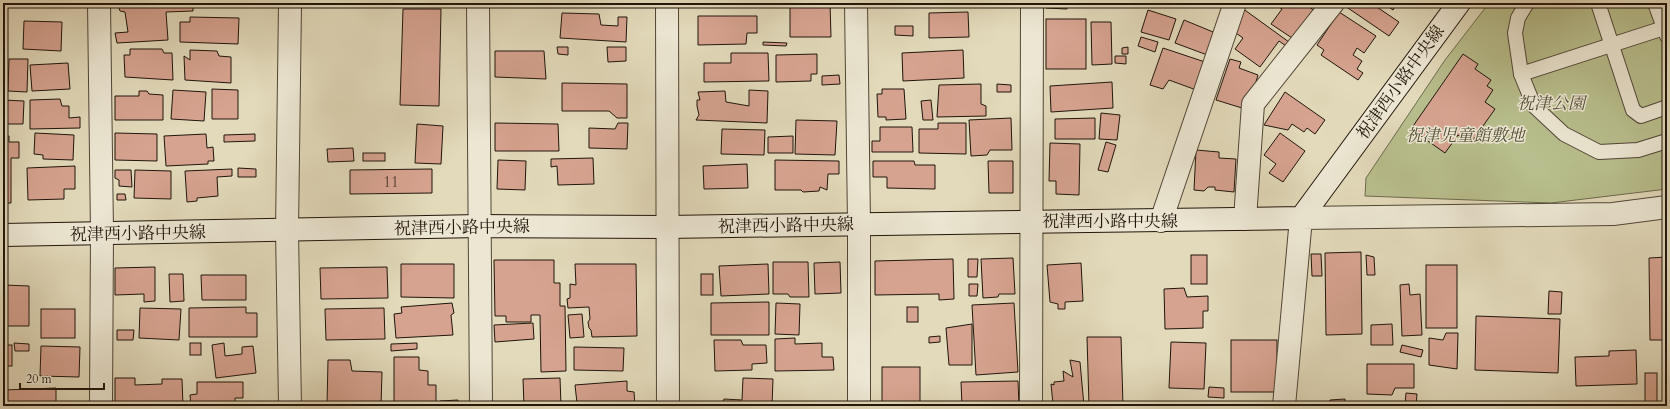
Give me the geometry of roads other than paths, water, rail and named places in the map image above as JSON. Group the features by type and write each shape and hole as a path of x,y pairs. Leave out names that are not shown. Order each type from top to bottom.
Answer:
{"street":[{"path":"99,3 102,233 101,406"},
{"path":"290,3 287,230 290,406"},
{"path":"478,3 481,406"},
{"path":"667,3 666,227 668,406"},
{"path":"856,3 859,224 859,406"},
{"path":"1031,406 1032,3"},
{"path":"1161,220 1235,3"},
{"path":"1245,219 1253,104 1333,3"},
{"name":"祝津西小路中央線","path":"3,235 480,226 666,227 1301,218 1459,3"},
{"path":"1284,406 1301,218 1613,214 1667,207"}],"lane":[{"path":"1527,3 1518,18 1515,33 1521,74 1534,106 1564,134 1599,152 1638,150 1667,141"},
{"path":"1598,3 1633,110 1641,116 1667,107"},
{"path":"1521,74 1611,44 1666,30 1655,3"}],"park label":[{"name":"祝津公園","path":"1551,103"},
{"name":"祝津児童館敷地","path":"1465,135"}]}
